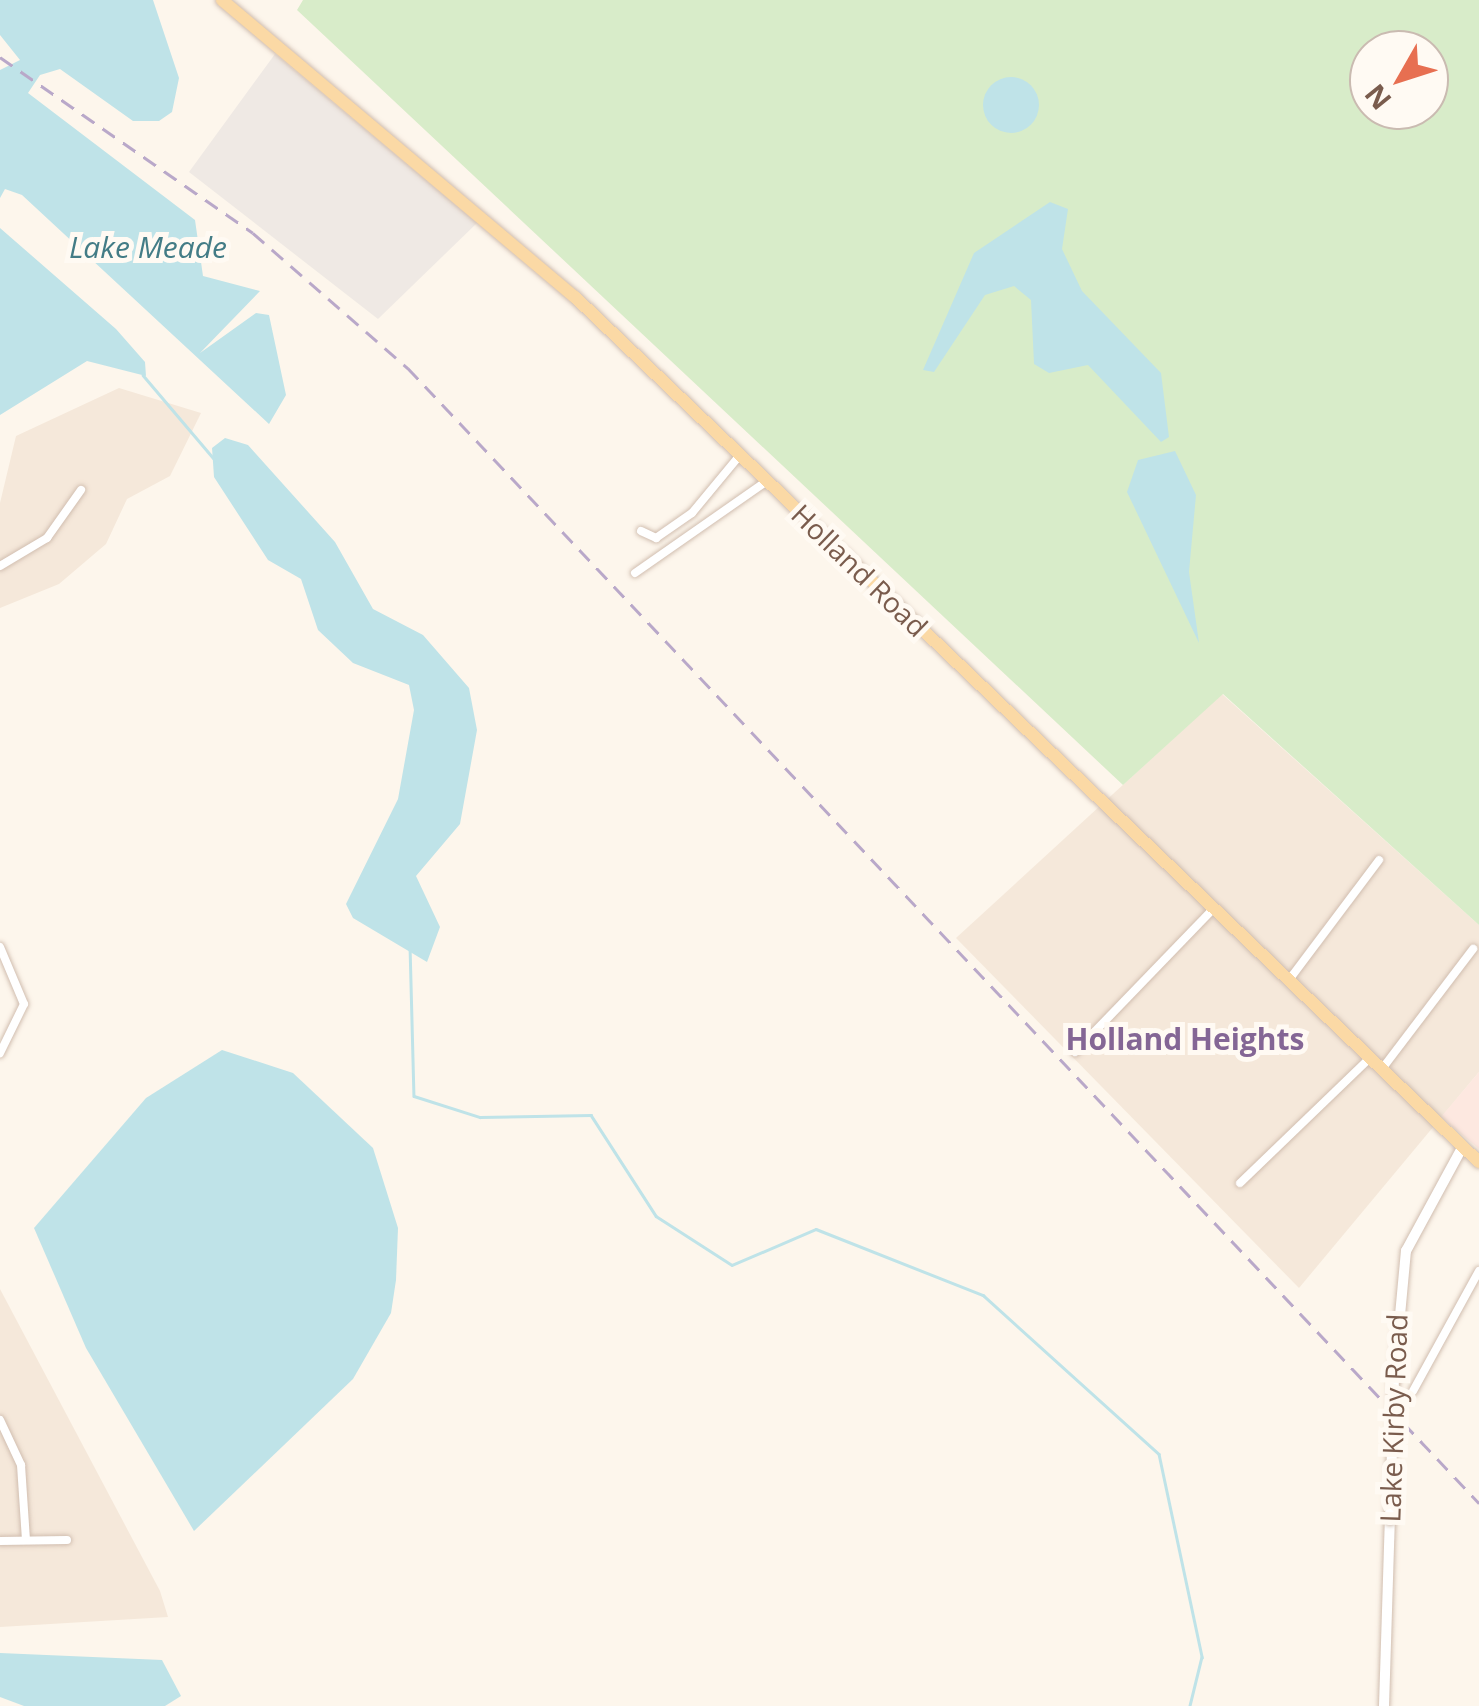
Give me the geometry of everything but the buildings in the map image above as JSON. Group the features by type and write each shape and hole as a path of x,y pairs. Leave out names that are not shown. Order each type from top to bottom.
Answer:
{"main road":[{"name":"Holland Road","path":"222,0 526,254 1479,1162"}],"street":[{"path":"640,530 656,538 692,513 740,455"},
{"path":"634,574 766,481"},
{"path":"0,566 47,538 80,490"},
{"path":"1288,980 1379,860"},
{"path":"1075,1052 1214,908"},
{"path":"0,947 24,1004 0,1053"},
{"path":"1382,1069 1473,949"},
{"path":"1240,1183 1370,1058"},
{"name":"Lake Kirby Road","path":"1384,1706 1394,1380 1406,1251 1462,1146"},
{"path":"1413,1391 1479,1271"},
{"path":"0,1420 22,1465 26,1540"},
{"path":"0,1541 67,1540"}],"shaded area":[{"path":"275,54 477,223 378,319 189,172"},
{"path":"119,388 201,413 170,476 127,499 106,544 59,584 0,608 0,503 16,436"},
{"path":"1222,694 1479,925 1479,1072 1299,1288 956,938"},
{"path":"1479,1072 1479,1149 1441,1117"},
{"path":"0,1289 160,1591 168,1617 0,1627"}],"green space":[{"path":"303,0 1479,0 1479,925 1223,694 1123,785 297,10"}],"water":[{"name":"Lake Meade","path":"0,0 153,0 179,78 172,112 159,121 133,121 60,69 40,75 28,93 195,220 203,276 260,291 200,353 256,313 269,315 286,395 269,424 22,195 5,189 0,198 0,70 20,60 0,35"},
{"path":"1011,77 1031,85 1039,105 1031,125 1011,133 991,125 983,105 991,85"},
{"path":"1050,202 1068,209 1062,249 1082,291 1161,373 1169,437 1161,442 1088,365 1049,373 1034,364 1031,300 1014,286 985,295 934,372 923,370 974,253"},
{"name":"Lake Meade","path":"0,228 116,329 145,362 146,376 87,361 0,415"},
{"path":"225,438 248,445 335,542 373,609 423,635 469,688 477,730 460,824 416,876 440,927 427,962 353,918 346,904 398,799 414,710 409,685 353,663 318,630 301,579 268,560 214,477 212,448"},
{"path":"1175,451 1196,495 1189,572 1199,643 1127,492 1138,460"},
{"path":"222,1050 293,1073 373,1148 398,1228 396,1280 391,1313 353,1379 194,1531 86,1348 34,1228 146,1098"},
{"path":"0,1653 162,1660 181,1696 165,1706 24,1706 0,1697"}],"waterway":[{"path":"143,375 215,460"},
{"path":"410,945 414,1096 480,1117 591,1115 656,1216 732,1265 816,1229 983,1295 1159,1454 1202,1657 1190,1706"}],"railway":[{"path":"0,57 253,233 408,368 1479,1503"}],"district":[{"name":"Holland Heights","path":"1185,1039"}]}
